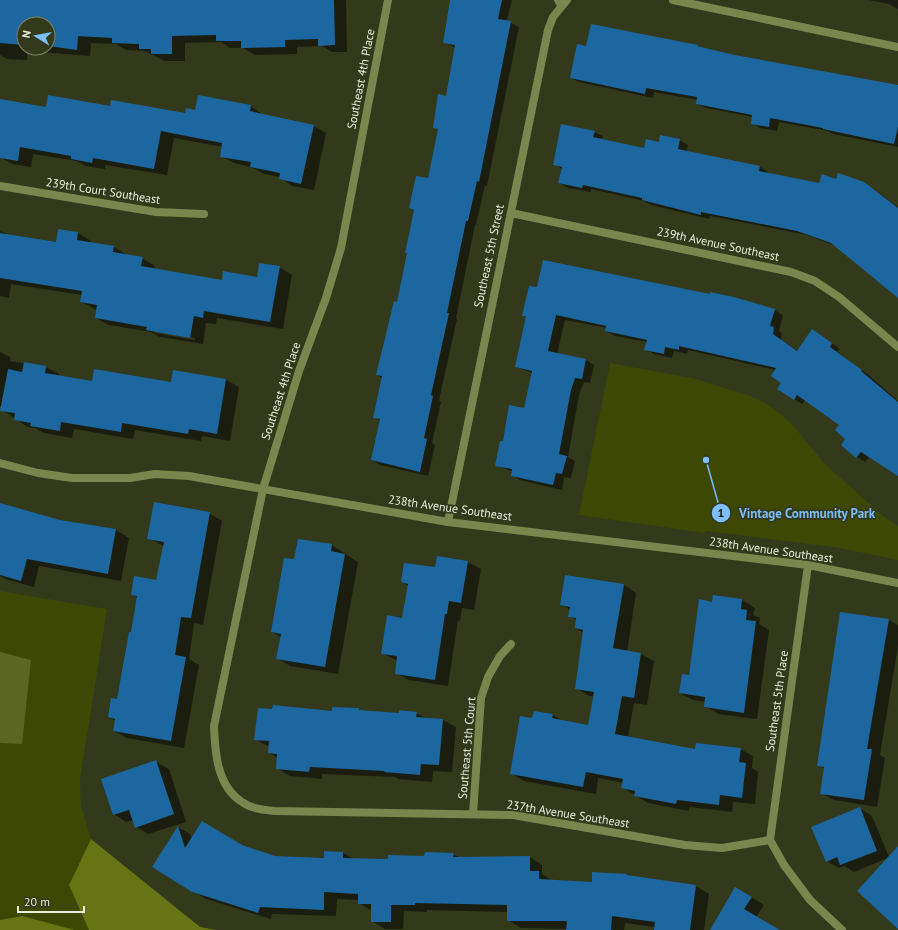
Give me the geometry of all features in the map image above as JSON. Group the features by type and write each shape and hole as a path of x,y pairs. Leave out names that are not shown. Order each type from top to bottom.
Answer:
{"street":[{"name":"Southeast 4th Place","path":"228,788 218,764 215,751 214,726 263,488 299,371 326,298 341,248 388,0"},
{"path":"673,0 898,47"},
{"name":"Southeast 5th Street","path":"448,522 477,368 511,213 548,30 553,17 562,2"},
{"name":"239th Court Southeast","path":"0,186 156,212 204,214"},
{"name":"239th Avenue Southeast","path":"511,213 792,272 814,281 839,297 898,347"},
{"name":"238th Avenue Southeast","path":"0,463 38,473 72,478 130,478 155,474 189,476 448,522 808,566 876,577 898,583"},
{"name":"Southeast 5th Place","path":"770,840 808,566"},
{"name":"Southeast 5th Court","path":"473,814 481,698 488,676 500,656 510,644"},
{"name":"237th Avenue Southeast","path":"228,788 242,802 257,808 276,811 513,815 685,845 722,848 770,840"},
{"path":"770,840 784,865 810,900 842,930"}],"shaded area":[{"path":"610,363 696,379 753,397 770,406 791,423 826,465 883,516 898,526 898,560 840,548 706,531 705,533 579,515"},
{"path":"0,591 107,609 80,779 81,805 91,839 69,885 89,930 75,930 22,916 0,920"},
{"path":"0,652 31,660 22,744 0,743"},
{"path":"91,839 200,927 216,930 89,930 69,885"},
{"path":"22,916 75,930 0,930 0,920"}],"building":[{"path":"0,0 334,0 335,45 318,46 318,39 285,40 285,47 241,48 241,41 216,41 216,35 172,36 172,54 151,54 151,49 139,49 139,44 112,43 112,38 78,36 77,50 56,47 56,16 16,16 16,44 0,43"},
{"path":"450,0 502,0 498,19 511,21 479,182 477,181 468,221 466,221 447,313 449,313 431,395 433,396 424,438 427,439 420,472 371,460 380,419 373,418 382,376 376,375 394,301 397,302 407,253 405,253 414,210 409,208 416,176 428,178 438,129 433,128 438,94 446,96 455,45 443,43"},
{"path":"591,24 698,45 697,46 730,54 898,85 898,127 894,144 770,118 769,127 751,124 752,115 696,104 697,97 646,88 645,94 570,78 577,44 586,46"},
{"path":"48,95 110,106 111,100 185,113 186,108 195,110 198,95 251,105 250,111 314,125 301,184 279,179 280,173 250,167 251,162 220,157 222,143 161,131 154,169 93,158 92,163 71,159 71,156 20,147 18,161 0,158 0,99 46,107"},
{"path":"561,124 595,131 593,137 644,148 646,139 659,142 660,135 680,139 678,149 760,166 759,171 819,183 822,174 836,179 838,173 864,182 898,208 898,298 831,243 797,231 701,212 701,215 642,200 642,198 583,185 582,188 558,183 562,167 553,165"},
{"path":"58,229 78,232 77,240 114,246 113,252 143,257 141,266 222,280 223,271 257,277 259,263 280,266 270,322 204,311 203,318 194,316 190,338 146,330 147,327 95,318 97,305 80,302 82,291 0,278 0,233 56,242"},
{"path":"543,260 710,294 710,292 734,297 775,309 770,326 774,327 773,334 797,351 812,329 832,343 830,347 862,370 861,371 898,402 898,476 861,452 856,458 841,445 845,439 835,430 839,425 797,395 794,400 777,389 781,383 771,376 776,368 679,346 679,350 665,347 664,354 644,350 647,340 605,331 606,326 556,315 548,351 586,359 582,379 575,378 571,390 559,454 567,456 562,474 556,473 553,485 511,476 512,469 495,466 500,441 503,441 509,405 524,408 532,371 515,367 526,316 522,316 529,286 537,287"},
{"path":"24,362 46,366 45,373 92,381 94,369 171,382 173,370 226,379 217,434 189,429 188,434 122,423 121,432 61,422 60,431 30,426 31,423 14,420 15,413 0,411 8,369 22,372"},
{"path":"154,502 210,512 191,618 181,617 175,655 186,657 171,741 113,731 115,719 108,717 111,698 117,699 129,632 131,632 137,596 131,595 134,576 156,580 164,542 147,539"},
{"path":"0,503 60,520 116,529 108,574 27,559 21,581 0,575"},
{"path":"298,539 332,544 331,551 345,554 325,667 276,659 281,634 271,632 284,558 294,559"},
{"path":"437,556 468,561 461,603 449,601 447,614 445,614 435,680 395,674 397,656 381,654 387,615 402,618 408,584 401,582 404,563 435,567"},
{"path":"565,575 624,584 613,648 641,653 634,698 622,696 615,734 695,749 696,743 741,748 739,762 746,763 742,798 720,795 719,805 677,800 676,804 634,796 635,791 621,788 623,779 586,772 583,787 510,774 520,716 532,718 534,711 553,714 552,718 588,725 594,692 575,689 583,630 575,628 576,618 568,617 570,607 560,605"},
{"path":"713,595 742,599 741,609 747,610 746,620 756,621 744,713 704,707 705,697 679,693 682,674 689,675 699,599 712,602"},
{"path":"840,612 889,619 867,749 872,749 864,800 820,794 824,767 817,766"},
{"path":"273,705 332,711 332,707 359,708 359,710 399,713 399,710 417,712 416,717 443,719 439,765 421,764 420,775 384,772 385,771 310,767 309,772 276,769 277,754 268,753 269,741 254,740 258,708 272,709"},
{"path":"156,760 174,814 135,828 129,810 113,815 101,779"},
{"path":"860,807 877,851 840,865 837,857 826,862 811,827"},
{"path":"202,821 242,845 275,856 324,858 324,851 343,852 343,858 388,859 388,855 424,856 425,852 454,853 453,857 530,856 530,871 539,871 539,879 592,882 592,872 627,874 696,885 690,930 654,930 655,922 612,916 611,930 566,930 567,921 507,921 507,905 415,903 415,905 391,905 391,922 371,922 371,904 358,904 358,894 324,892 324,910 260,907 258,913 192,892 152,867 178,826 185,848"},
{"path":"898,846 898,929 857,891"},
{"path":"735,887 752,897 744,909 780,930 710,930"}],"place":[{"name":"Vintage Community Park","path":"706,460"}]}
